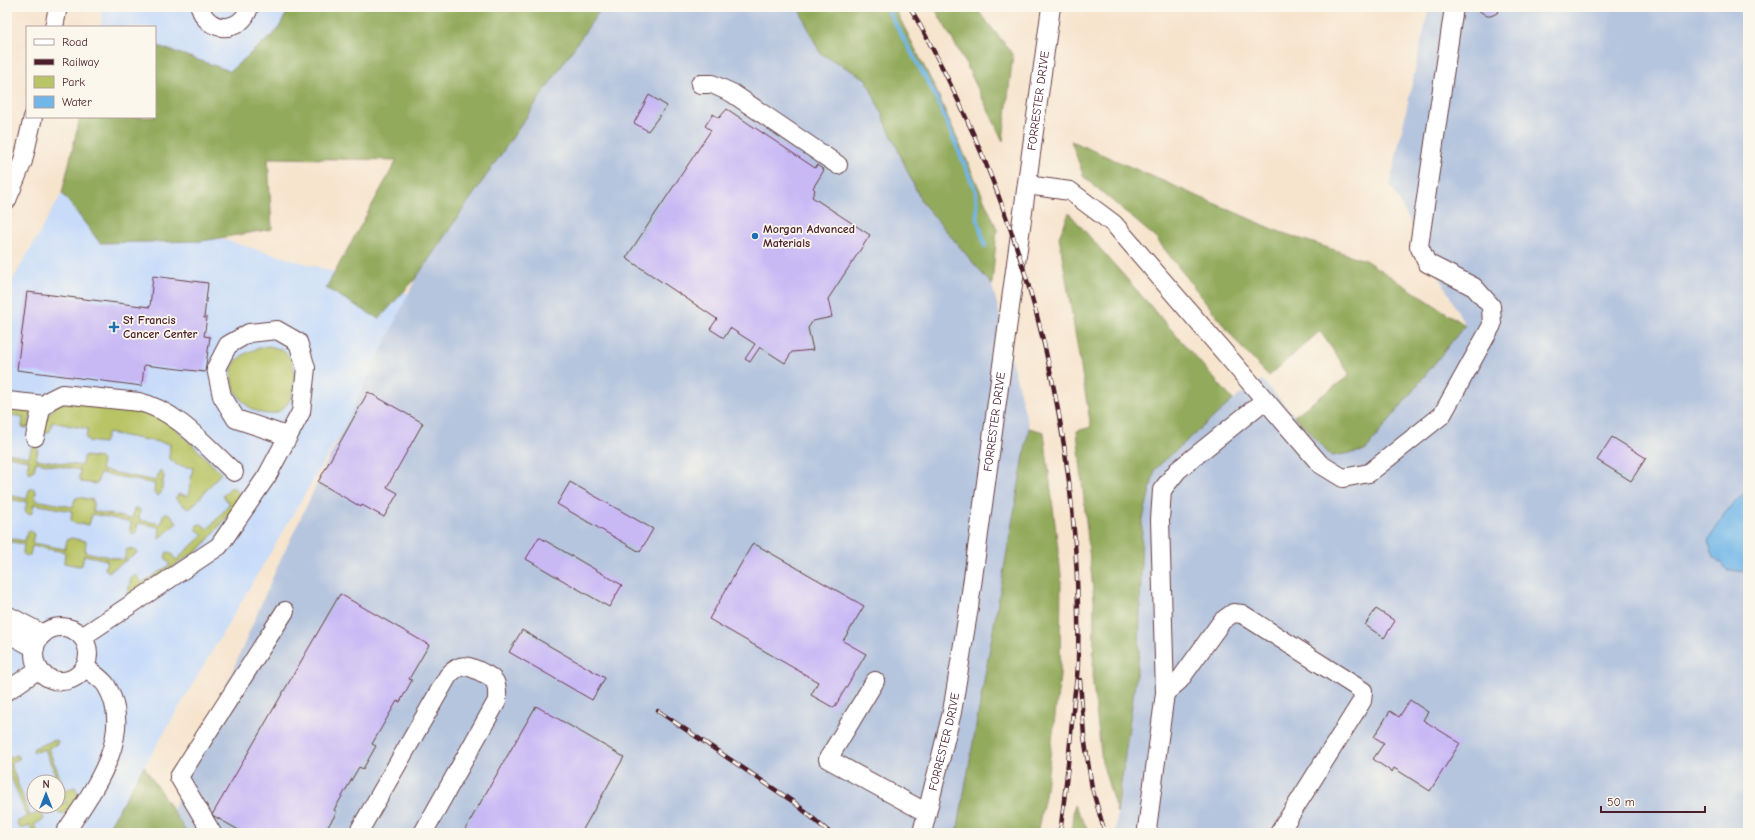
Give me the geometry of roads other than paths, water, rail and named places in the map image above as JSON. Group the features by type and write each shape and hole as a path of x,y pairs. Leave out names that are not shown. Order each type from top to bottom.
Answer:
{"street":[{"path":"54,26 58,7"},
{"path":"200,7 206,20 216,27 223,28 229,28 240,22 244,18 249,7"},
{"name":"FORRESTER DRIVE","path":"922,833 952,712 969,607 1052,7"},
{"path":"1027,185 1070,191 1114,224 1320,464 1343,478 1369,473 1442,415 1492,325 1492,306 1474,287 1427,263 1419,246 1454,7"},
{"path":"700,84 712,84 732,93 838,165"},
{"path":"7,200 22,161 33,118"},
{"path":"82,637 219,546 267,476 301,412 306,368 298,342 277,330 249,333 228,344 216,368 222,396 236,419 287,436"},
{"path":"35,437 41,409 50,400 62,394 150,404 172,416 234,472"},
{"path":"1149,833 1147,829 1165,693 1160,520 1162,490 1178,470 1264,400"},
{"path":"7,401 44,405"},
{"path":"212,833 179,777 285,611"},
{"path":"1165,693 1179,681 1222,621 1233,612 1242,614 1363,691 1362,701 1279,833"},
{"path":"7,615 39,641"},
{"path":"66,627 74,630 82,637 88,650 85,667 76,677 62,681 49,678 39,669 35,659 39,641 50,629 66,627"},
{"path":"7,633 39,641"},
{"path":"358,833 448,676 454,669 470,666 491,677 495,682 498,693 497,701 423,833"},
{"path":"65,833 90,793 110,754 116,726 114,705 105,684 85,667"},
{"path":"7,691 39,669"},
{"path":"875,681 828,759 927,813"}],"water":[{"path":"1748,489 1748,572 1728,570 1714,557 1708,541 1725,513"}],"waterway":[{"path":"886,7 935,95 976,192 977,217 985,246"}],"railway":[{"path":"910,7 950,84 985,162 1015,242 1039,323 1057,405 1070,489 1077,575 1078,662 1060,833"},
{"path":"1080,680 1084,736 1092,788 1105,833"},
{"path":"658,711 795,803 830,833"}],"place":[{"name":"Morgan Advanced Materials","path":"755,236"},
{"name":"St Francis Cancer Center","path":"114,327"}]}
